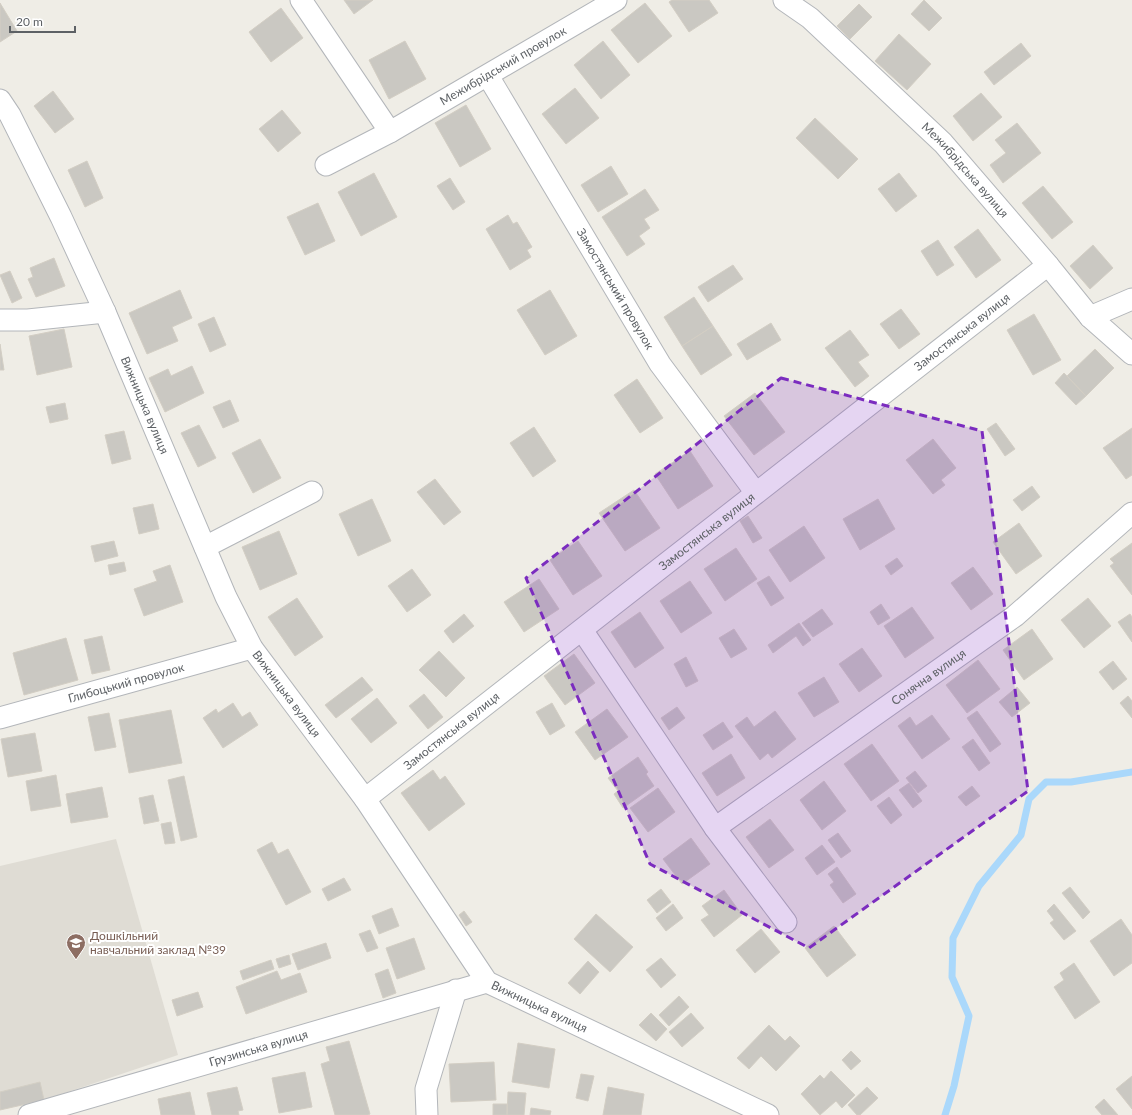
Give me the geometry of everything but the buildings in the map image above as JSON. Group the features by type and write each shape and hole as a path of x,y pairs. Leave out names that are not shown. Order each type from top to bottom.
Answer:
{"street":[{"path":"301,0 390,132"},
{"name":"Межибрідський провулок","path":"326,165 390,132 616,0"},
{"name":"Межибрідська вулиця","path":"784,0 810,18 944,143 1090,316 1132,354"},
{"name":"Замостянський провулок","path":"488,76 660,364 756,493"},
{"name":"Вижницька вулиця","path":"0,100 10,115 61,217 105,312 226,597 252,648 365,799 487,982 768,1115"},
{"name":"Замостянська вулиця","path":"365,799 1048,265"},
{"path":"1090,316 1132,299"},
{"path":"0,320 28,320 105,312"},
{"path":"205,547 312,492"},
{"name":"Сонячна вулиця","path":"715,828 1015,616 1132,513"},
{"path":"582,630 715,828 786,922"},
{"name":"Глибоцький провулок","path":"0,718 252,648"},
{"name":"Грузинська вулиця","path":"29,1115 487,982"},
{"path":"427,1115 426,1089 456,990"}],"highlighted area":[{"path":"781,378 982,431 1028,791 809,948 650,864 526,578"}],"shaded area":[{"name":"Дошкільний навчальний заклад №39","path":"116,839 178,1055 44,1100 0,1110 0,866"}],"waterway":[{"path":"945,1115 954,1086 969,1016 952,977 953,938 979,886 1021,835 1029,799 1046,782 1071,782 1132,772"}],"place":[{"name":"Дошкільний навчальний заклад №39","path":"76,960"}]}
